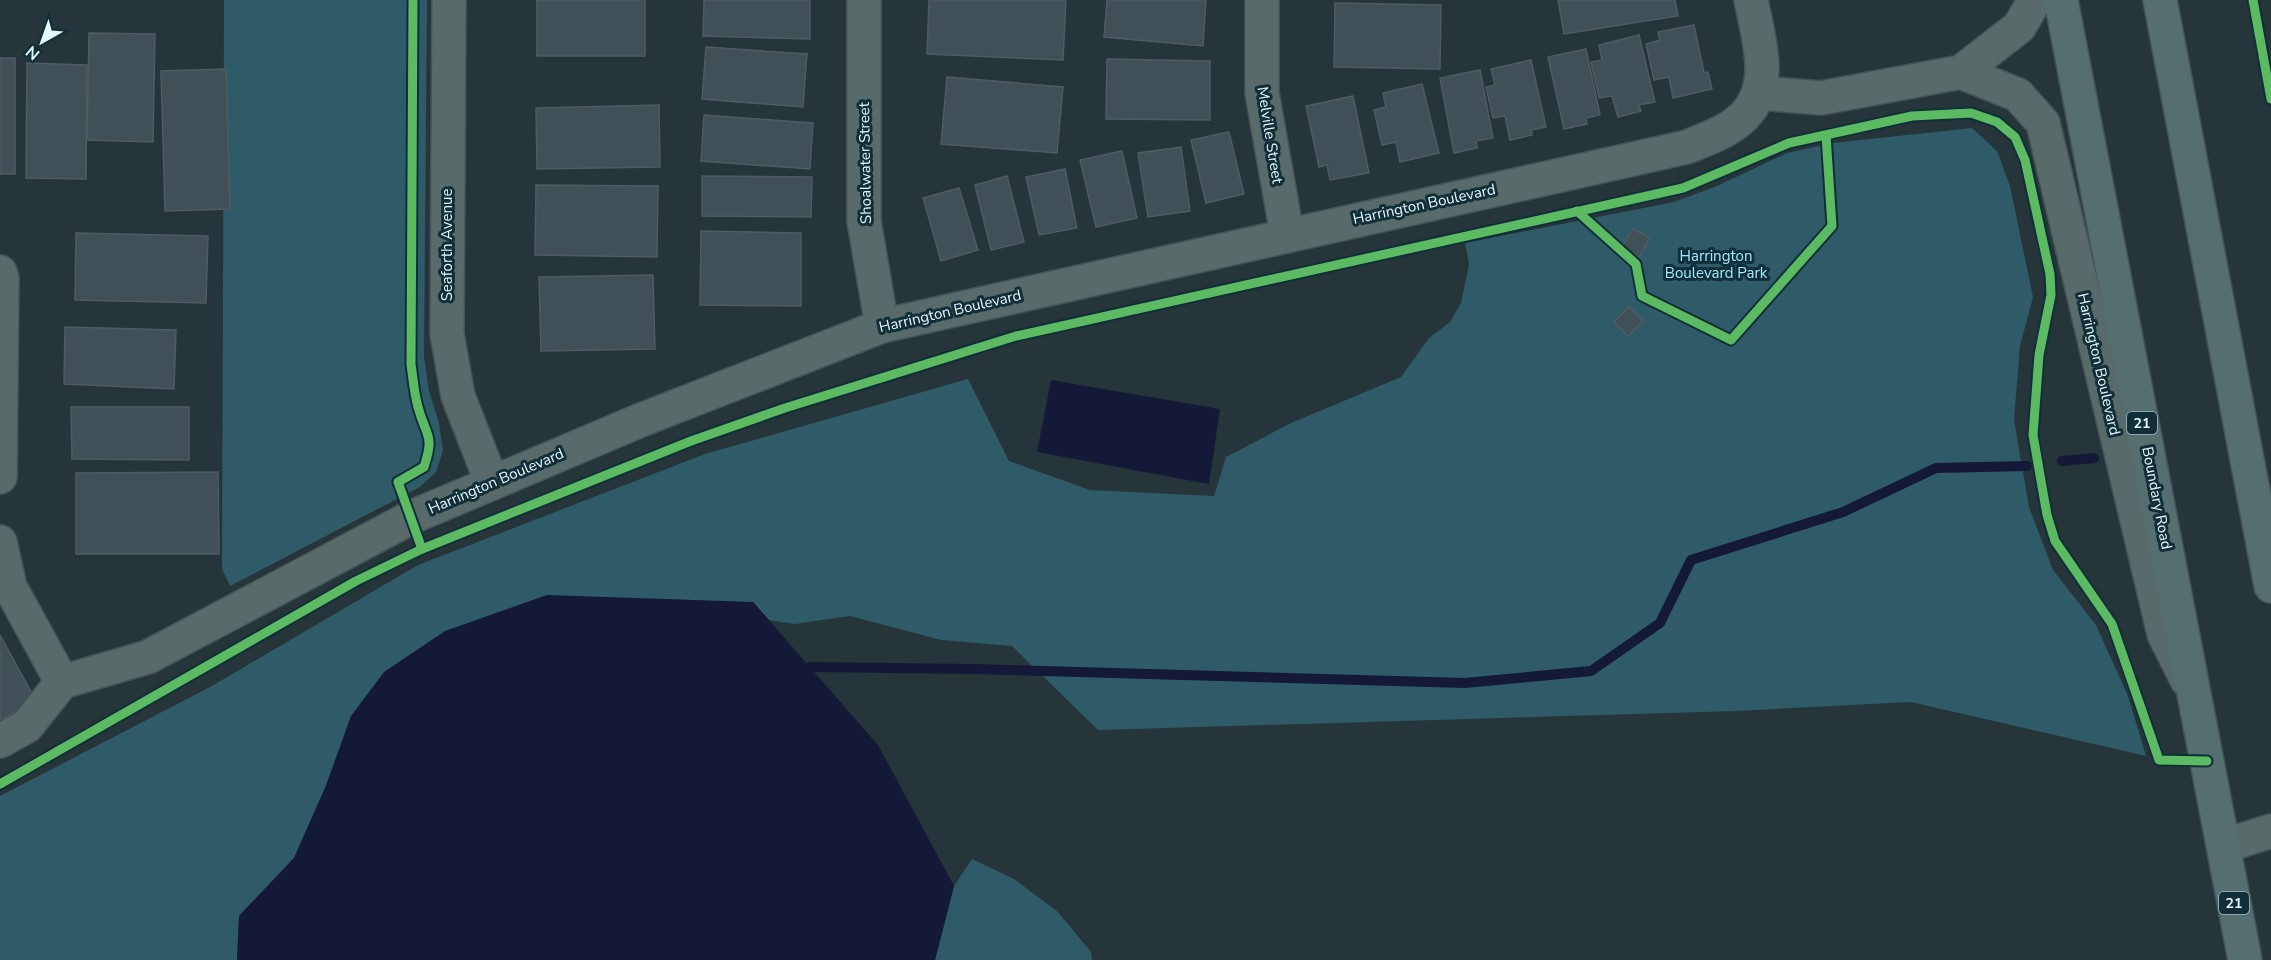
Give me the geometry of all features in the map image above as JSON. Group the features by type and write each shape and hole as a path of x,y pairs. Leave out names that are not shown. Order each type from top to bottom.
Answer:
{"highway":[{"name":"Boundary Road","path":"2061,0 2245,960"},
{"path":"2160,0 2271,586"}],"street":[{"name":"Seaforth Avenue","path":"449,0 447,334 458,396 492,483"},
{"name":"Shoalwater Street","path":"864,0 864,221 882,326"},
{"name":"Melville Street","path":"1262,0 1262,93 1287,234"},
{"path":"1751,0 1762,58 1760,93 1821,98 1961,72 2019,27 2035,0"},
{"name":"Harrington Boulevard","path":"1961,72 2018,95 2043,123 2164,634 2194,695"},
{"name":"Harrington Boulevard","path":"62,682 148,657 412,517 641,420 882,326 1287,234 1687,147 1717,134 1744,116 1760,93"},
{"path":"0,272 2,278 0,477"},
{"path":"0,542 10,587 62,682 27,726 0,741"},
{"path":"2224,846 2271,831"}],"path":[{"path":"2253,0 2271,99"}],"green space":[{"path":"224,0 427,0 424,357 429,391 439,423 443,451 436,472 420,487 230,586 222,569"},
{"name":"Harrington Boulevard Park","path":"1972,128 1997,151 2010,186 2033,297 2020,346 2014,420 2029,507 2053,570 2096,625 2128,696 2146,756 1911,702 1736,711 1098,730 1012,646 941,640 850,616 795,624 769,620 753,602 325,788 294,858 239,916 237,960 0,960 0,796 210,687 418,565 705,454 968,379 1009,461 1090,490 1214,496 1226,457 1291,423 1401,377 1429,338 1450,322 1461,303 1469,264 1465,243 1674,202 1717,186 1787,153 1833,143"},
{"path":"972,859 1014,879 1058,912 1091,952 1092,960 935,960 954,886"}],"shaded area":[{"path":"1051,380 1220,409 1209,484 1037,452"},
{"path":"547,595 753,602 878,745 954,886 935,960 237,960 239,916 294,858 325,788 351,716 384,672 445,631"}],"building":[{"path":"537,0 645,0 645,56 537,56"},
{"path":"704,0 810,0 810,39 703,36"},
{"path":"929,0 1066,0 1063,60 927,54"},
{"path":"1107,0 1206,0 1203,46 1104,37"},
{"path":"1558,0 1675,0 1678,16 1564,34"},
{"path":"1335,3 1441,5 1440,69 1334,67"},
{"path":"1694,25 1704,73 1708,72 1712,89 1673,98 1669,77 1654,80 1646,44 1660,40 1658,32"},
{"path":"89,33 155,34 153,142 87,140"},
{"path":"1639,35 1655,102 1639,105 1641,111 1618,117 1612,96 1599,98 1591,62 1602,60 1599,45"},
{"path":"706,47 807,54 803,107 702,99"},
{"path":"1586,49 1600,115 1586,118 1587,124 1564,129 1548,57"},
{"path":"0,58 15,58 15,174 0,174"},
{"path":"1107,59 1210,61 1210,120 1106,119"},
{"path":"1531,60 1546,127 1531,130 1532,135 1510,140 1505,116 1493,118 1486,87 1495,85 1491,69"},
{"path":"27,63 87,65 86,179 26,178"},
{"path":"226,69 230,209 165,211 161,71"},
{"path":"1480,70 1493,138 1476,141 1477,148 1454,153 1440,78"},
{"path":"947,77 1063,87 1057,153 941,144"},
{"path":"1422,84 1439,153 1400,162 1396,142 1382,145 1374,110 1386,107 1383,93"},
{"path":"1353,96 1369,173 1330,180 1327,165 1319,167 1306,106"},
{"path":"659,105 660,167 537,169 536,108"},
{"path":"704,115 813,123 810,169 701,161"},
{"path":"1229,132 1244,194 1206,203 1191,140"},
{"path":"1181,147 1190,211 1148,217 1138,153"},
{"path":"1122,151 1137,218 1096,227 1080,160"},
{"path":"1065,169 1077,228 1039,235 1026,177"},
{"path":"702,176 812,177 811,217 702,216"},
{"path":"1007,176 1024,242 991,250 975,185"},
{"path":"536,185 658,186 657,257 535,255"},
{"path":"959,188 978,250 941,261 923,198"},
{"path":"1633,229 1650,238 1639,257 1622,247"},
{"path":"701,231 801,233 801,306 700,305"},
{"path":"76,233 208,236 206,303 75,300"},
{"path":"653,275 655,349 541,351 539,277"},
{"path":"1629,307 1643,321 1628,336 1614,322"},
{"path":"65,327 176,330 174,389 64,384"},
{"path":"71,407 189,407 189,460 72,459"},
{"path":"218,472 219,554 76,554 76,473"},
{"path":"0,635 36,701 0,720"}],"waterway":[{"path":"2062,461 2094,458"},
{"path":"810,667 973,669 1465,683 1591,671 1660,623 1691,560 1843,512 1936,468 2027,466"}],"cycle path":[{"path":"413,0 411,364 417,402 428,436 429,448 424,467 398,482 422,549"},
{"path":"2253,0 2271,99"},
{"path":"0,784 356,581 422,549 691,441 785,408 1016,336 1683,188 1789,143 1912,116 1971,113 1997,122 2015,137 2025,160 2050,274 2051,295 2039,355 2033,435 2047,515 2055,541 2112,624 2159,760 2207,761"},
{"path":"1577,211 1636,264 1642,296 1731,340 1832,226 1826,135"}]}
